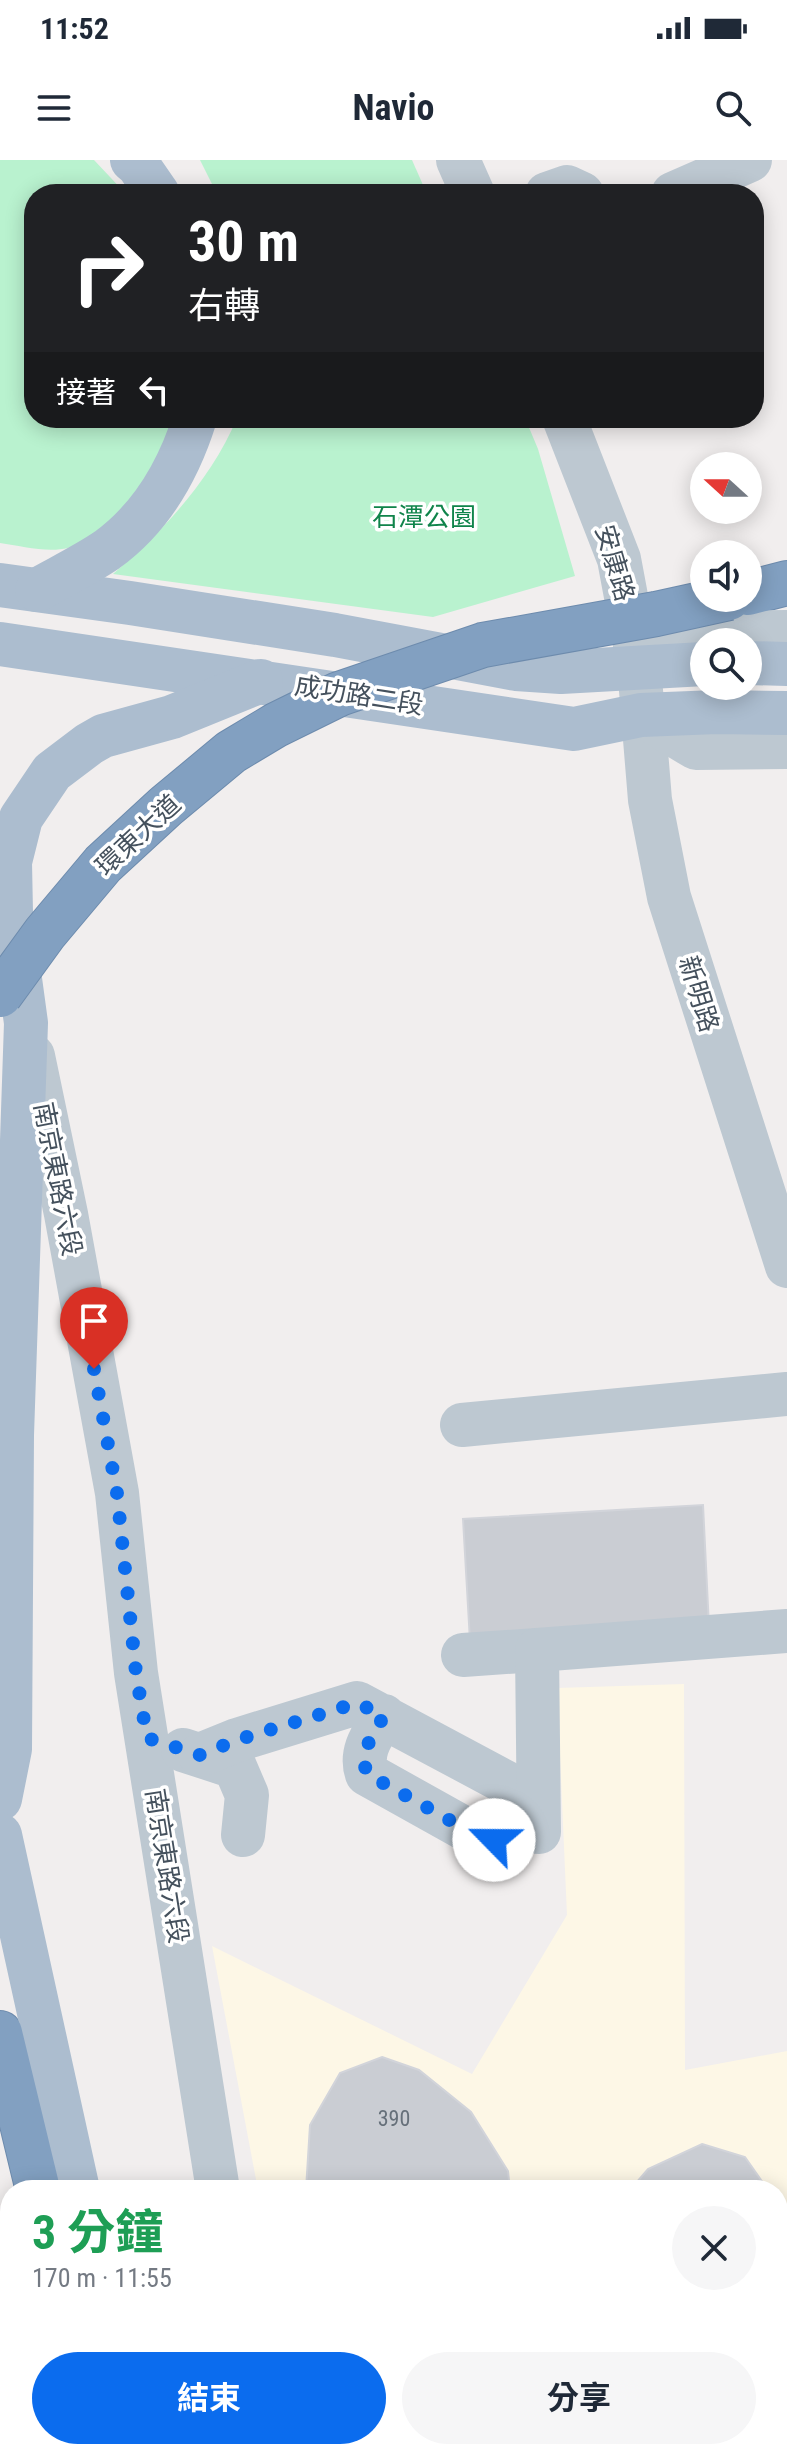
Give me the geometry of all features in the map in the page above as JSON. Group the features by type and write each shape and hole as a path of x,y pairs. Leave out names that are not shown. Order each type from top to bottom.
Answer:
{"highway":[{"path":"762,590 787,584"},
{"name":"環東大道","path":"0,971 34,922 119,830 242,739 361,686 477,647 690,606"},
{"name":"環東大道","path":"13,1009 45,933 103,864 231,752 276,725 339,694 483,645 690,606"},
{"path":"0,2033 36,2180"}],"main road":[{"path":"132,160 151,184"},
{"path":"18,588 107,550 138,524 166,486 192,428"},
{"name":"成功路二段","path":"18,588 335,635 516,669 561,672 690,664"},
{"name":"成功路二段","path":"0,644 574,729 641,715 787,713"},
{"path":"762,663 787,664"},
{"path":"0,1799 10,1749 13,1009 10,862 21,818 52,772 103,736 172,717 261,681"},
{"path":"0,1835 76,2180"}],"street":[{"path":"458,160 469,184"},
{"path":"696,184 750,160"},
{"name":"安康路","path":"568,428 619,559 639,666 641,715"},
{"path":"639,666 702,633 787,632"},
{"path":"641,715 696,748 787,747"},
{"name":"新明路","path":"641,715 650,800 669,897 787,1266"},
{"name":"南京東路六段","path":"13,1009 69,1230 117,1493 136,1673 216,2180"},
{"path":"462,1425 787,1394"},
{"path":"463,1655 787,1631"},
{"path":"537,1650 539,1832"},
{"path":"200,1755 237,1740 357,1703 384,1716"},
{"path":"147,1738 235,1767 247,1795 243,1835"}],"shaded area":[{"path":"684,1684 685,2070 787,2051 787,2180 256,2180 212,1946 472,2074 567,1915 557,1688"}],"green space":[{"path":"0,160 94,160 117,184 24,184 24,428 170,428 159,459 143,485 121,512 94,535 68,548 51,550 0,543"},
{"path":"200,160 412,160 423,184 212,184"},
{"name":"石潭公園","path":"232,428 529,428 575,576 433,617 113,574 184,503"}],"building":[{"path":"703,1505 709,1627 470,1641 463,1519"},
{"path":"382,2057 419,2070 471,2112 508,2171 509,2180 307,2180 310,2125 340,2073"},
{"path":"702,2144 745,2157 761,2180 639,2180 648,2169"}],"route":[{"path":"94,1369 117,1493 136,1673 147,1738 200,1755 237,1740 357,1703 384,1716 368,1742 363,1764 367,1774 487,1841 494,1840"}]}
